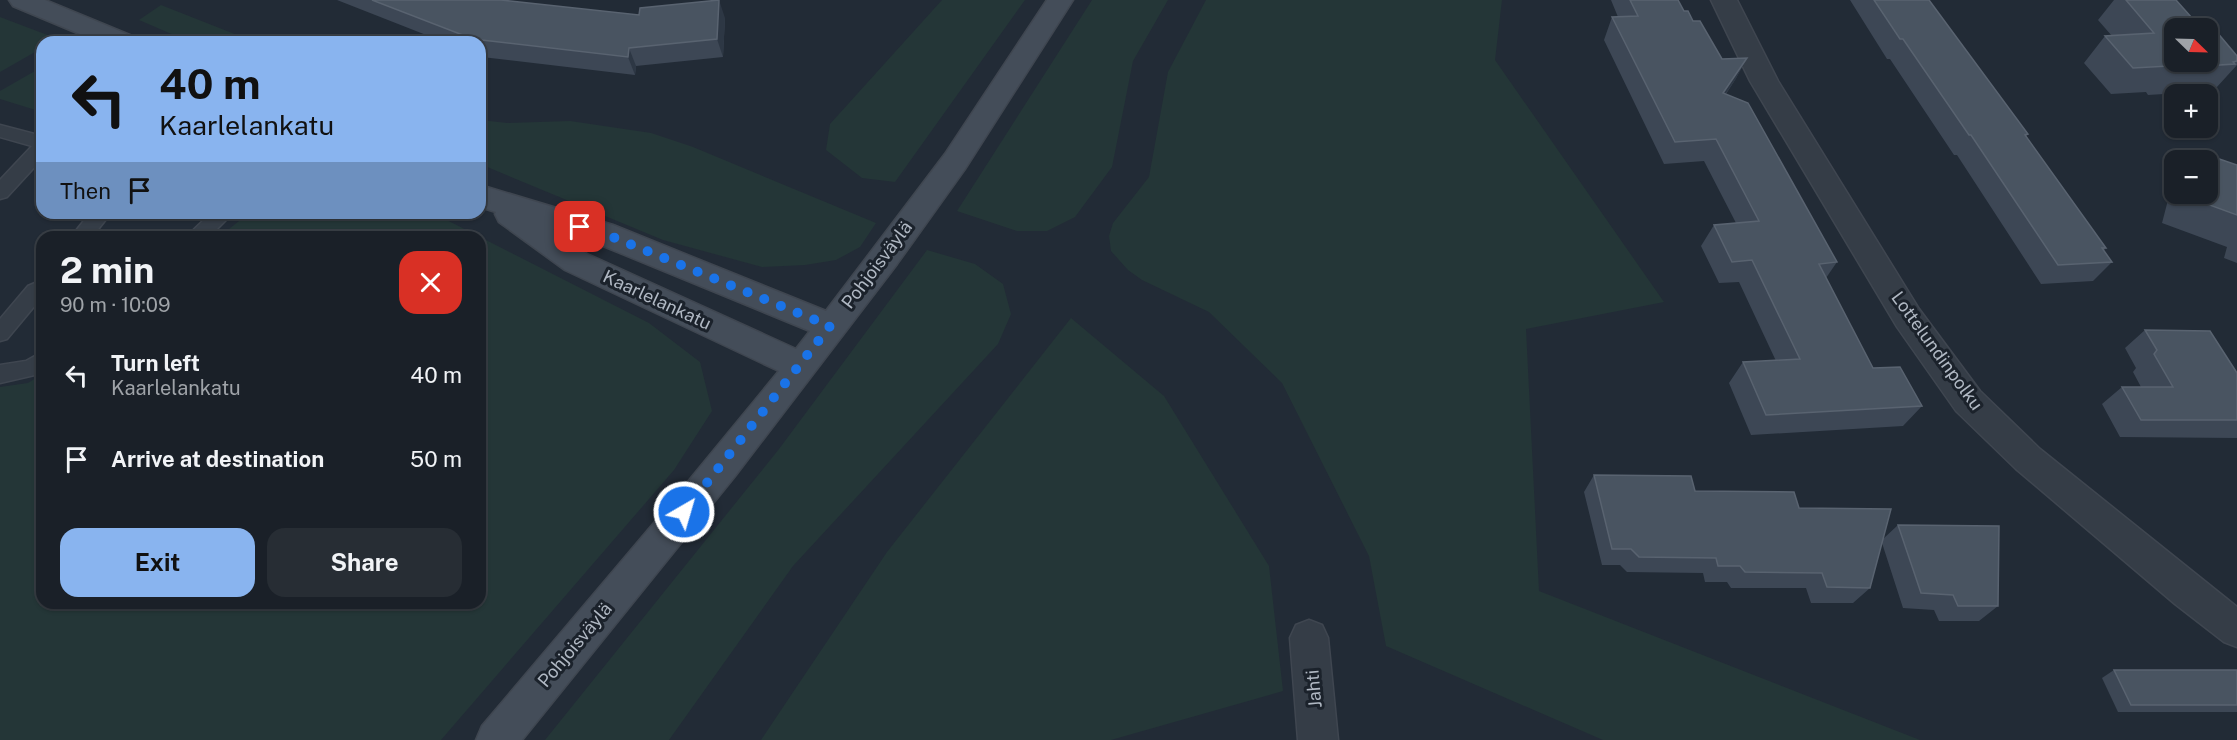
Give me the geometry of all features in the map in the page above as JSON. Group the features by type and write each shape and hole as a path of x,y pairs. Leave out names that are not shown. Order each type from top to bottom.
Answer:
{"main road":[{"path":"22,0 109,36"},
{"name":"Pohjoisväylä","path":"496,740 640,567 800,366 897,239 939,183 1060,0"},
{"name":"Kaarlelankatu","path":"486,198 603,233 830,326"},
{"name":"Kaarlelankatu","path":"486,198 576,262 800,366"}],"street":[{"name":"Lottelundinpolku","path":"1724,0 1764,81 1908,318 1968,401 2028,459 2188,592 2237,629"},
{"name":"Jahti","path":"1309,638 1318,740"}],"lane":[{"path":"0,130 36,143"},
{"path":"0,192 36,152"},
{"path":"86,231 96,219"},
{"path":"202,231 216,219"},
{"path":"0,333 35,291"},
{"path":"0,374 32,368 36,365"}],"shaded area":[{"path":"942,0 1025,0 895,182 862,178 826,150 830,124"},
{"path":"1092,0 1168,0 1133,61 1112,167 1075,217 1047,231 1017,231 957,211"},
{"path":"1206,0 1502,0 1495,60 1664,302 1526,329 1539,591 1920,740 1603,740 1386,646 1369,556 1282,383 1209,312 1142,280 1128,270 1111,251 1109,236 1113,223 1149,177 1168,72"},
{"path":"161,5 240,36 176,36 139,20"},
{"path":"0,17 50,36 36,36 36,51 0,72"},
{"path":"36,70 36,110 0,99 0,91"},
{"path":"486,121 507,123 570,121 651,133 693,147 876,223 860,247 836,260 805,265 762,267 663,240 486,166"},
{"path":"242,219 445,219 468,231 226,231"},
{"path":"486,240 649,323 700,362 712,411 674,470 441,740 0,740 0,387 28,383 36,378 36,609 486,609"},
{"path":"927,250 975,264 1003,284 1011,314 998,344 793,566 669,740 545,740 779,449"},
{"path":"1071,318 1164,396 1269,566 1283,691 1111,740 761,740 887,552"}],"building":[{"path":"372,0 501,0 639,15 640,8 719,0 717,39 629,48 628,57 486,41 486,36 465,36"},
{"path":"1630,0 1678,0 1693,21 1700,21 1722,59 1747,58 1723,93 1748,103 1837,262 1819,264 1873,368 1900,367 1922,406 1766,415 1743,362 1800,359 1752,260 1732,262 1714,225 1759,221 1716,139 1675,142 1612,17 1638,16"},
{"path":"1874,0 1929,0 2028,134 2025,135 2106,248 2102,248 2112,262 2058,265 1971,135"},
{"path":"2126,0 2176,0 2192,18 2164,18 2164,66 2133,68 2105,36 2154,33"},
{"path":"2218,33 2237,56 2237,61 2233,62 2235,64 2218,65"},
{"path":"2218,158 2237,165 2237,215 2207,204 2218,204"},
{"path":"2145,330 2210,331 2237,373 2237,420 2141,420 2122,387 2173,387 2154,354 2157,350"},
{"path":"1594,475 1691,476 1695,491 1794,492 1799,508 1891,509 1870,588 1827,587 1822,573 1745,572 1740,566 1718,566 1716,558 1639,557 1631,549 1612,549"},
{"path":"1898,525 1999,526 1998,606 1958,606 1953,595 1921,593"},
{"path":"2114,670 2237,670 2237,705 2131,705"}],"route":[{"path":"580,227 603,233 830,326 684,512"}]}
